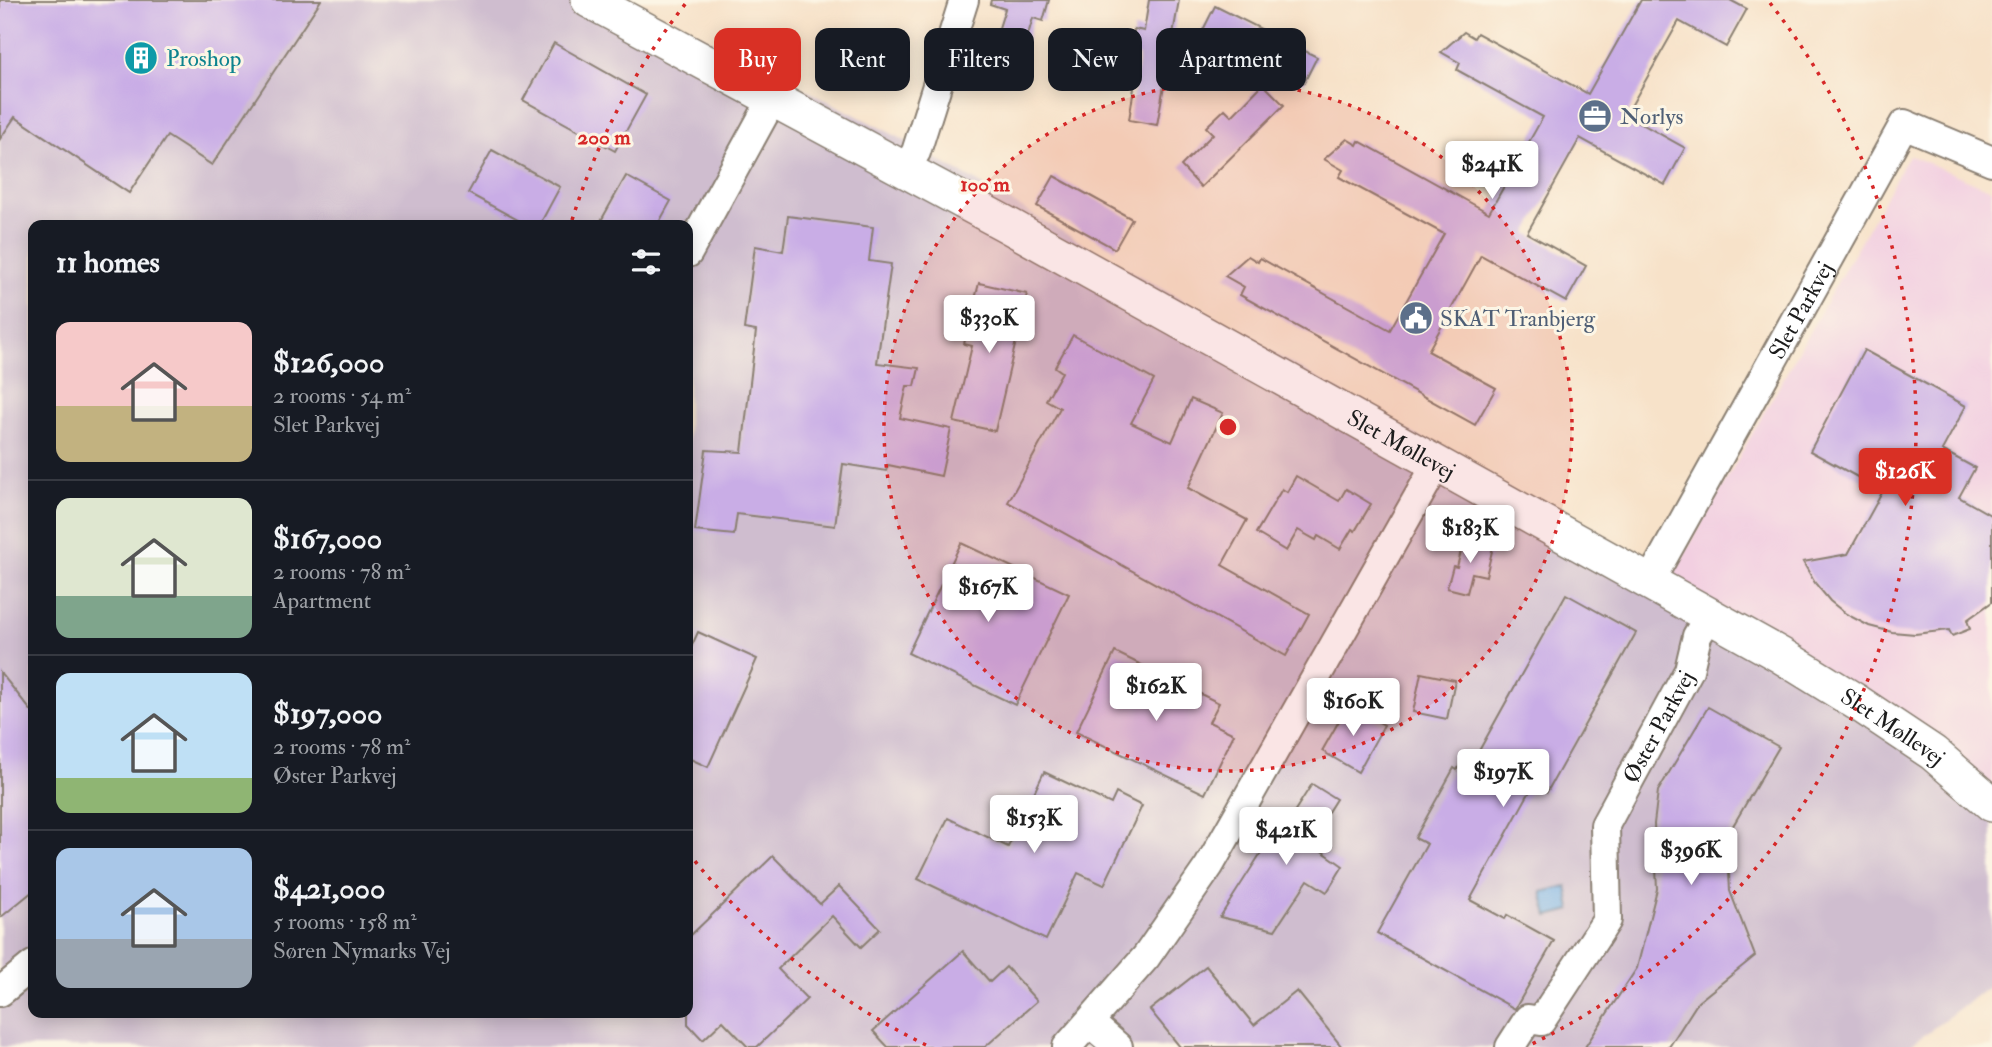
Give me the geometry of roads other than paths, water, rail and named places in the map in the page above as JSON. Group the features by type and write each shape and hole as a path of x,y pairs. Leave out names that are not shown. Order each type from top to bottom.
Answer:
{"street":[{"name":"Slet Møllevej","path":"589,0 905,169 1710,615 1858,703 1933,753 1992,804"},
{"path":"905,169 916,152 964,0"},
{"path":"693,244 773,98"},
{"name":"Slet Parkvej","path":"1650,581 1903,124 1992,161"},
{"path":"1067,1047 1146,957 1209,866 1438,462"},
{"name":"Øster Parkvej","path":"1510,1047 1528,1019 1541,1021 1607,920 1605,825 1689,670 1697,636 1710,615"},
{"path":"0,992 28,969"},
{"path":"1090,1023 1118,1047"}],"water":[{"path":"1567,886 1571,910 1548,916 1542,892"}],"place":[{"name":"Proshop","path":"141,58"},
{"name":"Norlys","path":"1595,116"},
{"name":"SKAT Tranbjerg","path":"1416,318"}]}
